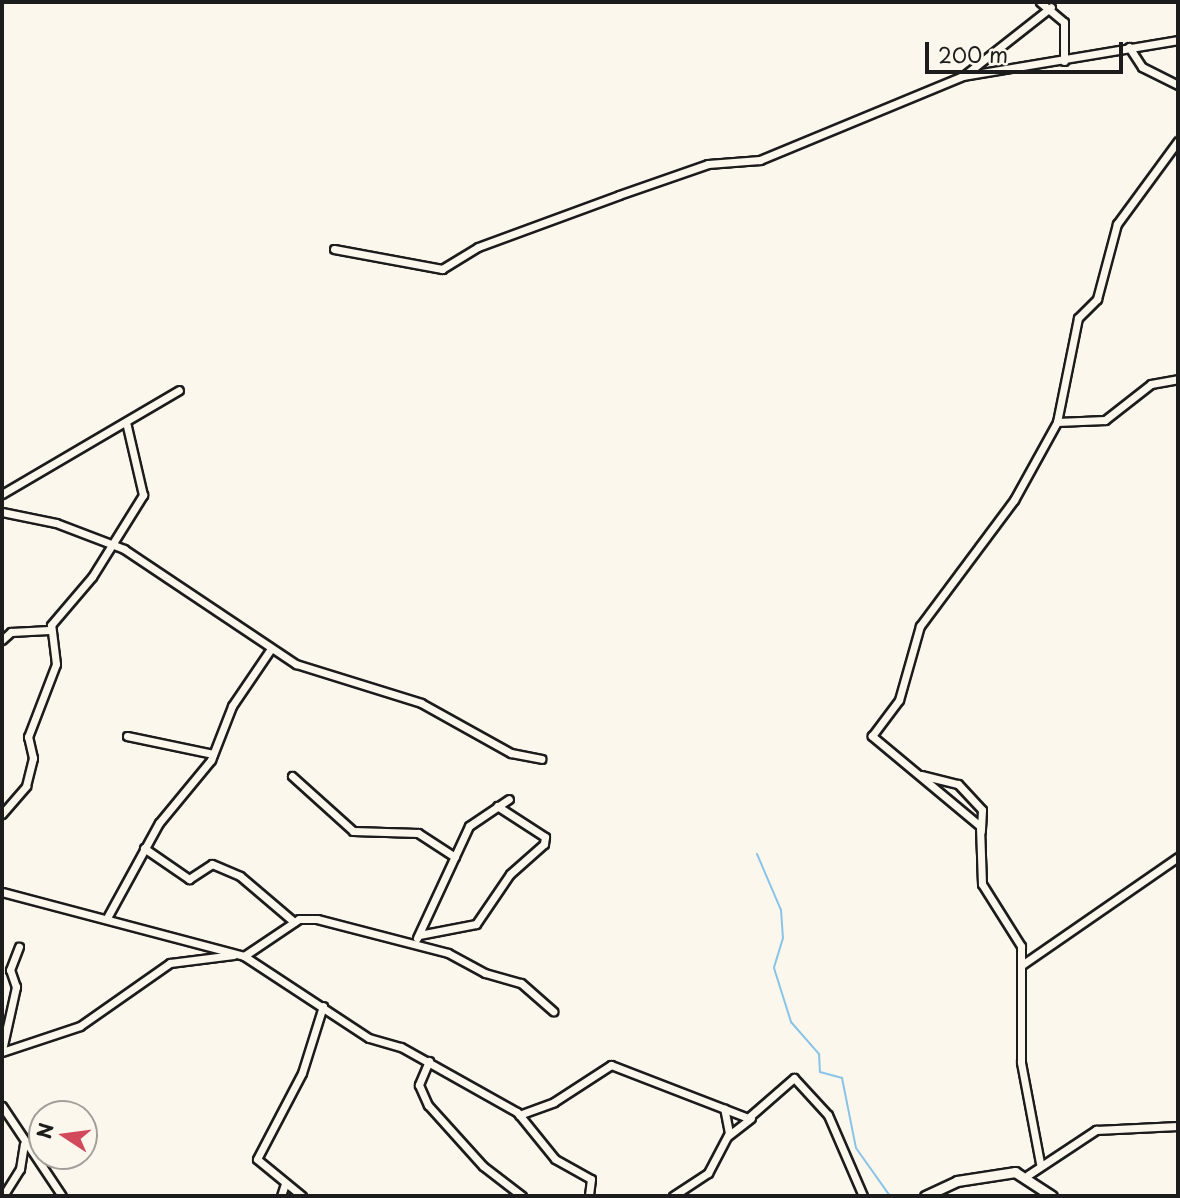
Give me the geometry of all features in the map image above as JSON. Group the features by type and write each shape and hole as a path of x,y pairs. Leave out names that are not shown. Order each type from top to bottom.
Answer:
{"street":[{"path":"1040,2 1051,7 1064,22 1065,61"},
{"path":"963,76 1051,7"},
{"path":"334,249 442,269 478,247 714,162 760,160 963,76 1178,40"},
{"path":"1129,47 1142,66 1178,85"},
{"path":"981,831 978,822 872,734 899,701 920,626 1014,500 1057,422 1079,315 1097,299 1116,223 1178,141"},
{"path":"1057,422 1105,420 1151,384 1178,379"},
{"path":"2,494 70,448 126,422 179,390"},
{"path":"2,814 27,780 33,758 28,737 56,664 49,630 114,545 144,488 126,422"},
{"path":"2,512 114,545 152,563 270,650 314,672 421,703 511,753 541,759"},
{"path":"2,640 11,632 49,630"},
{"path":"108,916 144,848 213,754 232,706 270,650"},
{"path":"127,736 213,754"},
{"path":"919,774 958,784 982,810 982,884 1015,930 1022,965 1021,1062 1040,1163"},
{"path":"292,775 353,831 418,834 455,857"},
{"path":"417,938 469,826 509,799"},
{"path":"417,938 476,924 510,874 544,844 545,837 497,806"},
{"path":"144,848 189,879 212,864 240,876 294,922"},
{"path":"1022,965 1178,857"},
{"path":"2,892 108,916 244,957 369,1038 429,1061 519,1115 555,1159 592,1179 589,1196"},
{"path":"244,957 294,922 317,919 417,938 521,983 553,1011"},
{"path":"2,1059 16,988 10,970 19,947"},
{"path":"4,1052 80,1026 170,963 233,955"},
{"path":"302,1196 257,1157 302,1073 323,1006"},
{"path":"429,1061 419,1085 428,1105 483,1166 522,1196"},
{"path":"519,1115 615,1065 751,1118"},
{"path":"673,1196 708,1173 728,1136 751,1118 785,1081 801,1080 828,1115 863,1196"},
{"path":"2,1106 28,1150"},
{"path":"724,1108 728,1136"},
{"path":"1028,1175 1040,1163 1106,1127 1178,1126"},
{"path":"4,1196 20,1169 24,1144"},
{"path":"20,1169 28,1168"},
{"path":"42,1170 62,1196"},
{"path":"925,1196 984,1175 1028,1175 1052,1196"},
{"path":"281,1196 285,1184"}],"waterway":[{"path":"757,854 781,910 783,938 774,968 791,1022 819,1054 820,1072 842,1078 856,1148 890,1196"}]}
